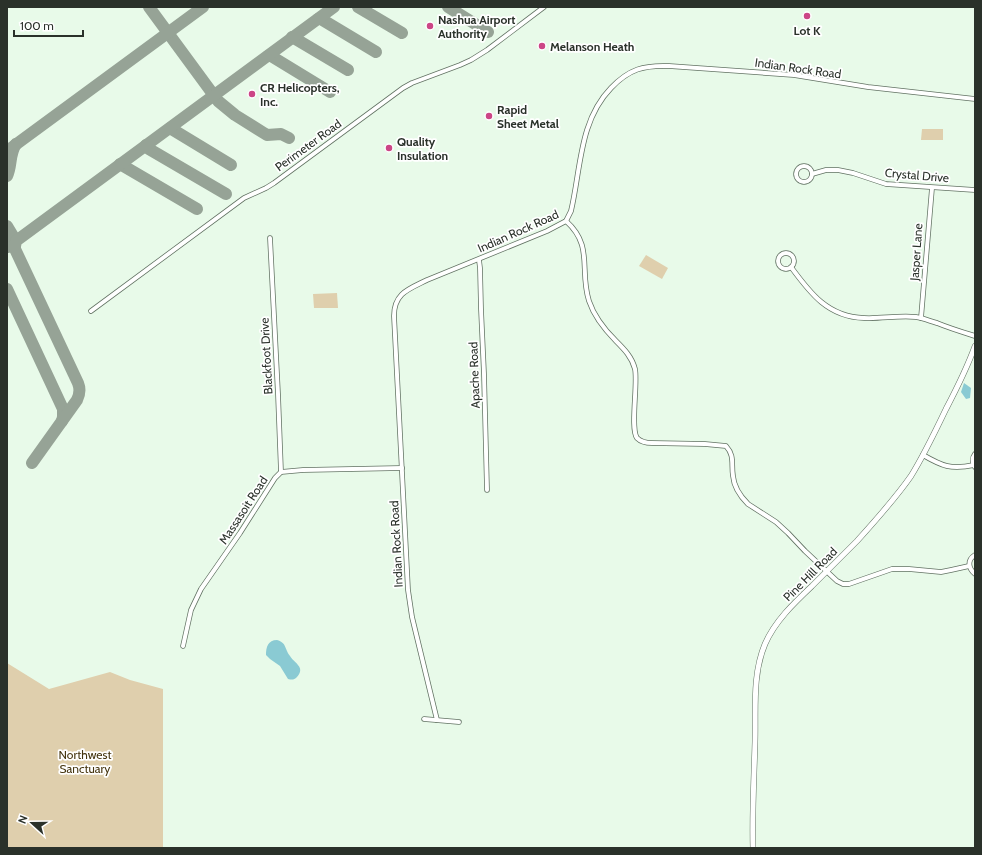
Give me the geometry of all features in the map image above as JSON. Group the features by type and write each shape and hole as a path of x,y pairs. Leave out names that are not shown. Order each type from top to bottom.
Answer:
{"street":[{"name":"Perimeter Road","path":"91,310 244,198 274,183 403,88 419,80 471,60 487,50 544,7"},
{"name":"Indian Rock Road","path":"437,720 409,601 394,316 395,305 400,295 410,288 547,231 566,221 569,217 572,206 586,135 593,113 601,100 613,86 626,75 638,69 651,66 669,66 785,74 868,87 975,99"},
{"name":"Crystal Drive","path":"812,174 826,170 838,170 853,172 886,184 975,190"},
{"name":"Jasper Lane","path":"921,318 932,188"},
{"path":"566,221 575,231 582,244 586,292 591,307 602,325 624,349 633,362 635,374 634,424 636,437 646,443 705,444 726,446 730,450 732,456 734,483 744,500 776,522 826,572 840,583 846,584 892,569 941,572 969,566"},
{"name":"Blackfoot Drive","path":"270,238 281,472"},
{"path":"787,252 794,257 794,263 791,267 786,269 781,267 778,260 782,254 787,252"},
{"name":"Apache Road","path":"479,260 485,381 487,490"},
{"path":"791,267 819,301 828,308 843,315 864,318 921,318 975,336"},
{"name":"Pine Hill Road","path":"753,848 755,695 760,659 766,643 784,614 857,540 896,496 911,475 923,455 964,374 975,346"},
{"path":"923,455 939,464 948,467 961,468 974,466 973,458 975,454"},
{"name":"Massasoit Road","path":"183,646 191,610 200,589 281,472 402,468"},
{"path":"975,555 970,559 969,566 975,574"},
{"path":"424,720 459,722"}],"green space":[{"path":"922,129 943,129 943,140 921,140"},
{"path":"646,255 668,268 662,279 639,266"},
{"path":"337,293 338,308 314,308 313,294"},
{"name":"Northwest Sanctuary","path":"7,663 49,689 110,672 130,680 163,689 163,848 7,848"}],"water":[{"path":"964,383 971,388 970,398 966,399 961,392"},
{"path":"277,640 284,644 292,659 300,668 297,677 292,680 288,679 280,666 266,655 268,644 271,641"}],"taxiway":[{"path":"149,7 218,101 235,115 267,135 281,134 289,138"},
{"path":"7,151 203,7"},
{"path":"32,463 77,400 79,396 79,389 78,383 15,249 16,241 334,7"},
{"path":"358,7 402,33"},
{"path":"448,7 488,32"},
{"path":"318,19 321,19 376,52"},
{"path":"292,37 348,70"},
{"path":"268,56 271,56 330,92"},
{"path":"170,128 231,165"},
{"path":"7,176 10,168 12,152 16,144"},
{"path":"146,145 149,149 226,194"},
{"path":"120,164 197,209"},
{"path":"7,226 13,236 12,242 8,247"},
{"path":"7,289 63,409 62,421"}],"place":[{"name":"Lot K","path":"807,16"},
{"name":"Nashua Airport Authority","path":"430,26"},
{"name":"Melanson Heath","path":"542,46"},
{"name":"CR Helicopters, Inc.","path":"252,94"},
{"name":"Rapid Sheet Metal","path":"489,116"},
{"name":"Quality Insulation","path":"389,148"}]}
